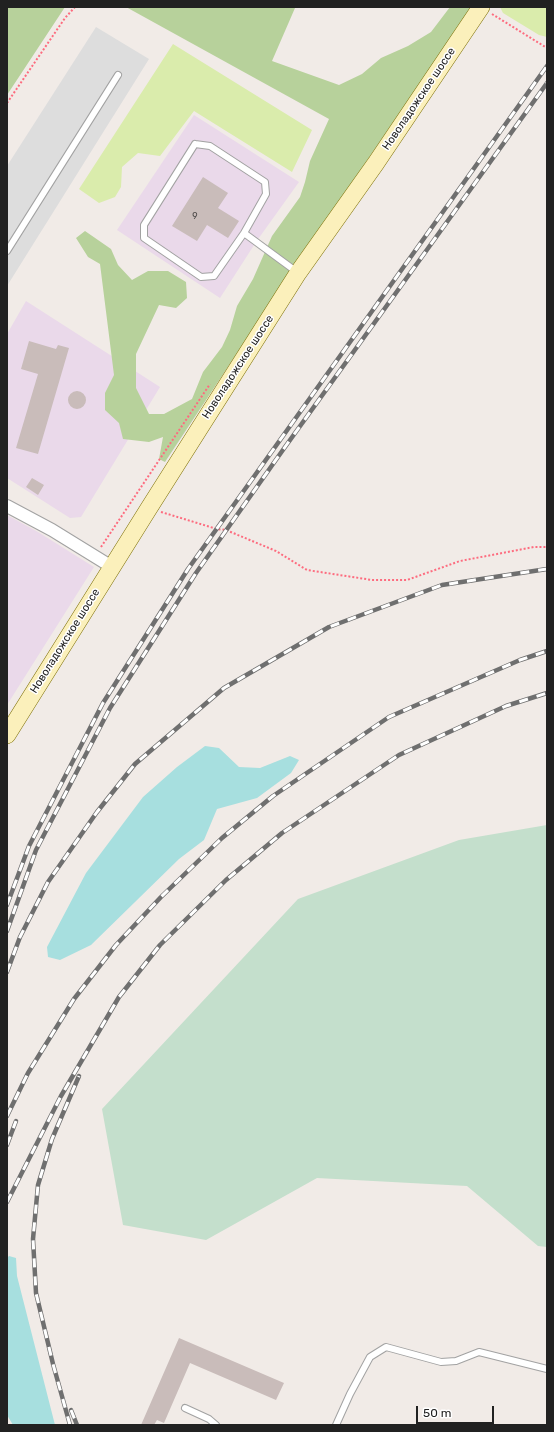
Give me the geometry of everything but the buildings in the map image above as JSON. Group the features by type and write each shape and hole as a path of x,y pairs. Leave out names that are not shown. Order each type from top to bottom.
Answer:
{"main road":[{"name":"Новоладожское шоссе","path":"7,735 298,273 376,163 481,7"}],"street":[{"path":"7,506 52,530 112,567"}],"lane":[{"path":"7,251 118,75"},
{"path":"195,144 210,146 264,182 266,194 244,233 214,276 201,277 144,238 144,225 195,144"},
{"path":"244,233 298,273"},
{"path":"336,1425 350,1394 370,1357 386,1347 441,1362 456,1361 479,1352 547,1369"},
{"path":"185,1408 209,1419 216,1425"}],"path":[{"path":"7,103 65,18 75,7"},
{"path":"481,7 547,48"},
{"path":"149,508 216,529 226,530 276,551 307,570 372,580 407,580 460,561 534,547 547,547"}],"shaded area":[{"path":"96,27 149,59 7,286 7,166"},
{"path":"194,115 299,182 256,242 220,298 117,230"},
{"path":"26,301 160,387 81,517 70,518 7,478 7,334"},
{"path":"7,515 38,532 94,567 7,705"}],"green space":[{"path":"7,7 65,7 7,95"},
{"path":"126,7 295,8 272,61 339,85 362,74 381,58 408,46 431,32 450,7 472,7 290,273 165,462 159,459 163,437 149,442 123,439 119,423 105,410 105,393 114,375 100,264 88,257 76,238 85,231 111,249 118,265 132,280 148,271 168,271 186,282 187,298 176,308 159,305 136,354 136,388 149,414 164,414 192,399 203,372 222,347 230,330 237,306 253,279 272,236 300,197 310,161 329,119"},
{"path":"500,7 547,7 547,37 539,35 503,13"},
{"path":"173,44 312,130 292,172 194,111 160,156 138,153 122,167 121,187 115,197 99,203 79,189"},
{"path":"547,825 547,1247 538,1246 467,1186 317,1178 206,1240 123,1225 102,1109 298,899 459,840"}],"water":[{"path":"205,746 219,748 239,767 260,768 290,756 299,760 291,773 257,798 217,809 204,840 179,859 91,945 60,960 48,957 47,947 86,873 143,797 177,767"},
{"path":"9,1256 16,1258 17,1276 55,1425 13,1425 7,1415 7,1258"}],"railway":[{"path":"7,905 29,846 103,703 188,569 547,66"},
{"path":"7,931 36,850 110,708 196,573 547,83"},
{"path":"7,972 20,937 48,882 97,812 135,764 224,688 329,627 442,585 547,569"},
{"path":"7,1116 28,1073 74,999 116,945 161,897 222,838 273,796 389,717 520,660 547,651"},
{"path":"7,1202 61,1096 119,997 160,945 226,880 282,833 399,755 506,706 547,693"},
{"path":"70,1425 53,1364 36,1293 33,1239 38,1185 52,1139 79,1076"},
{"path":"7,1145 16,1121"},
{"path":"71,1410 77,1425"}]}
